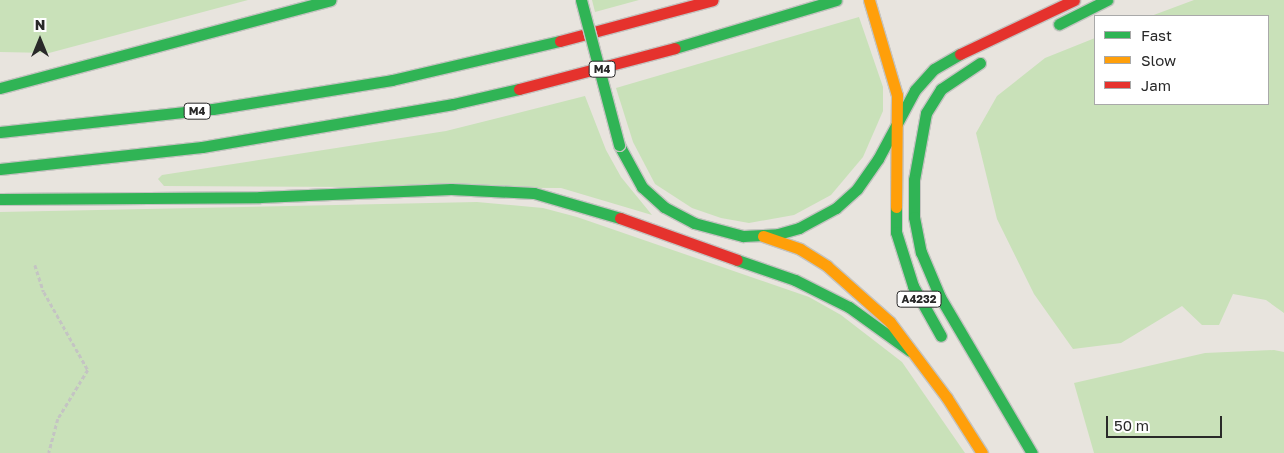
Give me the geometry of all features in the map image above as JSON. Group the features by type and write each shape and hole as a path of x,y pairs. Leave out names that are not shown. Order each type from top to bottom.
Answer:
{"highway":[{"path":"0,88 330,0"},
{"path":"581,0 620,145 635,176 653,198 676,215 711,230"},
{"name":"M4","path":"0,132 213,109 392,80 595,33 713,0"},
{"name":"M4","path":"0,169 211,146 453,104 614,66 836,0"},
{"path":"869,0 893,73 897,122"},
{"path":"0,199 260,197 451,189 534,193 585,206 711,230 759,236 799,228 836,208 867,176 915,90 946,61 1074,0"},
{"path":"1049,28 1107,0"},
{"path":"988,59 956,77 931,101 918,154 914,216 921,252 936,290 1032,453"},
{"name":"A4232","path":"897,122 896,232 913,286 945,344"},
{"path":"585,206 794,280 849,307 910,351"},
{"name":"A4232","path":"759,236 800,249 826,266 890,322 947,398 982,453"}],"path":[{"path":"35,265 44,292 88,370 58,419 49,453"}],"green space":[{"path":"0,0 248,0 49,53 0,52"},
{"path":"592,0 639,0 595,12"},
{"path":"1194,0 1284,0 1284,313 1266,300 1233,294 1219,325 1202,325 1182,306 1121,343 1073,349 1034,294 997,219 976,133 997,96 1045,58 1094,38 1094,105 1269,105 1269,15 1154,15"},
{"path":"859,17 883,87 883,111 863,157 831,195 794,215 749,223 721,218 692,208 655,184 633,142 616,88"},
{"path":"585,96 606,150 621,177 652,215 561,188 164,186 158,179 162,175 446,131"},
{"path":"477,202 543,208 577,217 809,297 841,315 902,362 965,453 0,453 0,212"},
{"path":"1274,350 1284,352 1284,453 1094,453 1074,383 1205,353"}],"traffic: fast":[{"path":"0,88 330,0"},
{"path":"581,0 619,145"},
{"path":"675,48 836,0"},
{"path":"1059,24 1107,0"},
{"path":"0,132 213,109 392,80 560,41"},
{"path":"619,145 642,187 664,207 694,223 743,236 778,234 799,228 836,208 857,189 878,159 915,90 934,69 960,54"},
{"path":"980,63 941,89 926,113 914,180 914,217 921,252 940,297 1032,453"},
{"path":"0,169 202,147 453,104 519,89"},
{"path":"0,199 260,197 451,189 534,193 620,218"},
{"path":"896,207 896,232 913,286 941,336"},
{"path":"737,260 795,280 849,307 910,351"}],"traffic: slow":[{"path":"869,0 897,95 896,207"},
{"path":"763,236 800,249 827,266 890,322 947,398 982,453"}],"traffic: jam":[{"path":"560,41 713,0"},
{"path":"960,54 1074,0"},
{"path":"519,89 675,48"},
{"path":"620,218 737,260"}]}
